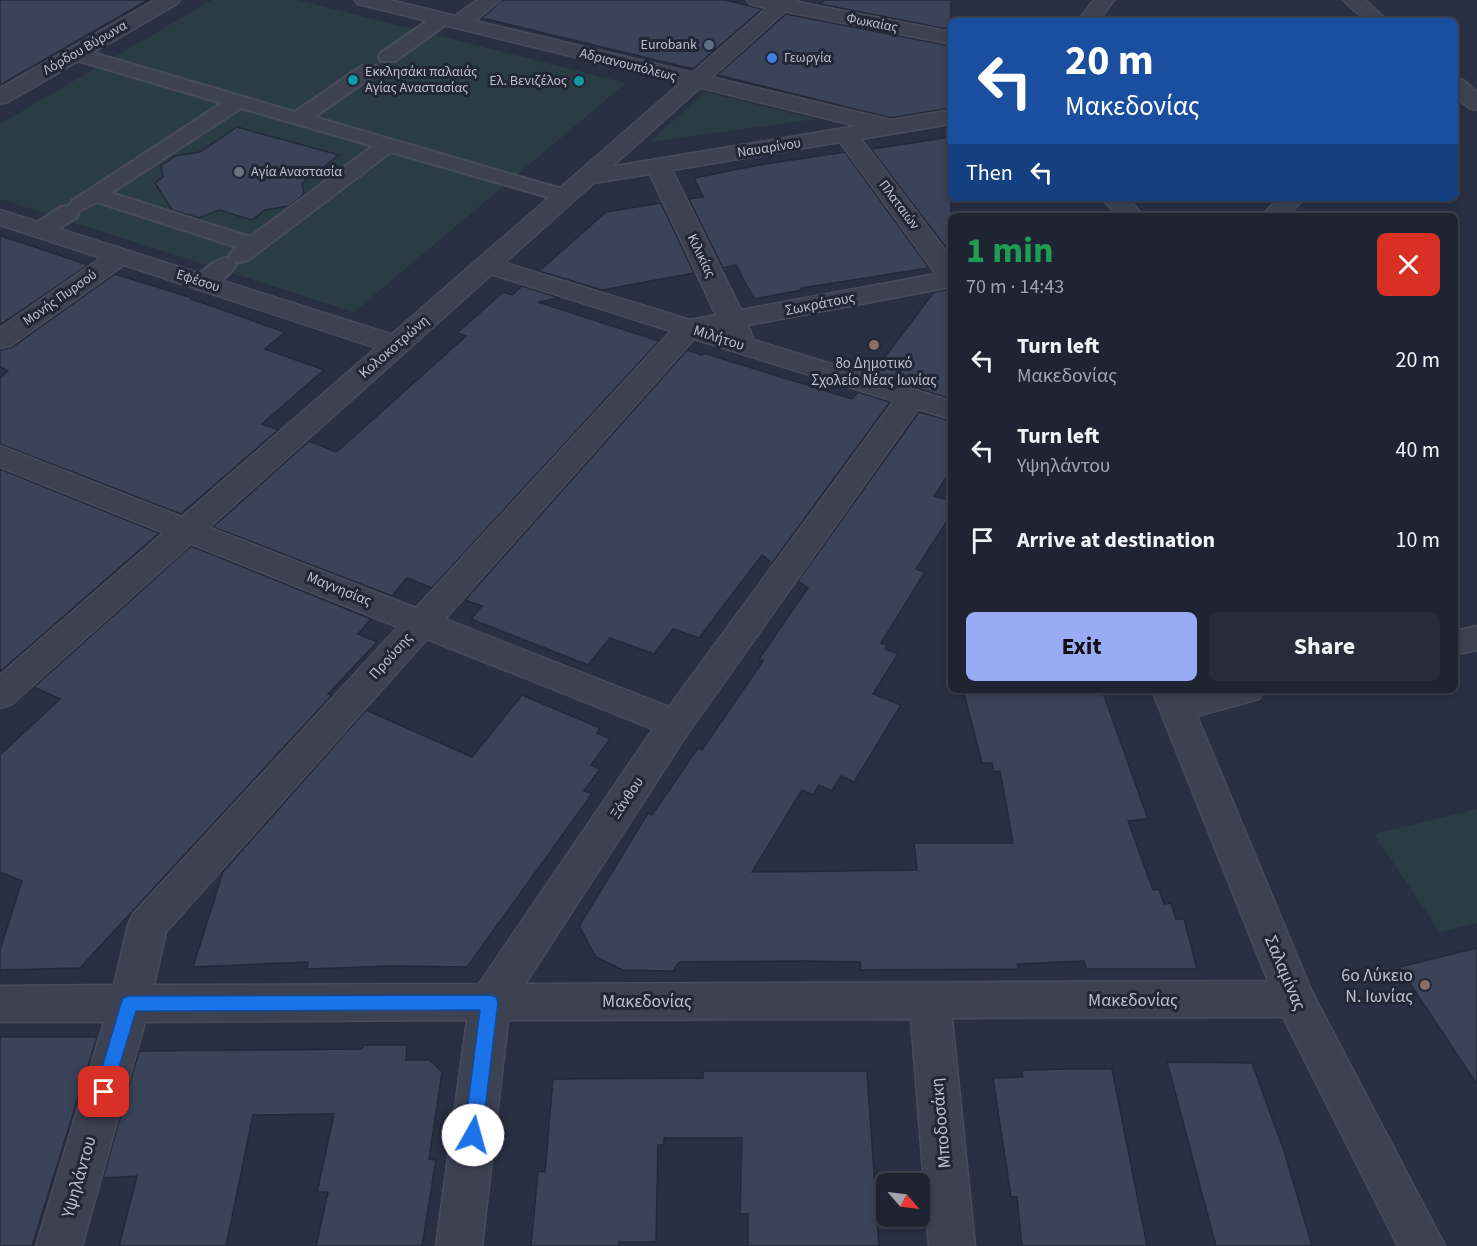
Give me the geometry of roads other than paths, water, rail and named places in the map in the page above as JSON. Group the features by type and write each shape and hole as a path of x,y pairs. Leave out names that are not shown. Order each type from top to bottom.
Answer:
{"street":[{"name":"Λόρδου Βύρωνα","path":"0,97 170,0"},
{"name":"Αδριανουπόλεως","path":"365,0 892,127"},
{"path":"388,57 490,0"},
{"name":"Φωκαίας","path":"757,0 785,2 948,38"},
{"path":"1090,18 1104,0"},
{"path":"1353,0 1374,18"},
{"name":"Κολοκοτρώνη","path":"0,694 785,2"},
{"path":"409,62 453,22"},
{"path":"76,54 565,196"},
{"path":"299,118 375,77 348,108 324,125"},
{"path":"1458,87 1477,103"},
{"path":"41,230 238,101"},
{"name":"Ναυαρίνου","path":"587,177 948,118"},
{"name":"Πλαταιών","path":"846,135 948,274"},
{"path":"203,283 389,144"},
{"name":"Κιλικίας","path":"658,166 744,346"},
{"path":"1117,201 1128,213"},
{"path":"1277,213 1290,201"},
{"path":"81,204 239,255"},
{"name":"Εφέσου","path":"0,217 396,345"},
{"name":"Μονής Πυρσού","path":"0,340 121,256"},
{"name":"Μιλήτου","path":"487,265 948,409"},
{"name":"Σωκράτους","path":"688,328 948,279"},
{"name":"Προύσης","path":"129,1003 148,924 688,328"},
{"name":"Ξάνθου","path":"459,1246 490,1002 676,724 911,398"},
{"name":"Μαγνησίας","path":"0,456 676,724"},
{"path":"1458,642 1477,638"},
{"path":"1172,700 1224,693"},
{"name":"Σαλαμίνας","path":"1172,700 1295,999 1422,1246"},
{"name":"Μακεδονίας","path":"0,1004 1295,999"},
{"name":"Μποδοσάκη","path":"930,1000 952,1246"},
{"name":"Υψηλάντου","path":"59,1246 129,1003"}],"place":[{"name":"Eurobank","path":"709,45"},
{"name":"Γεωργία","path":"772,58"},
{"name":"Εκκλησάκι παλαιάς Αγίας Αναστασίας","path":"353,80"},
{"name":"Ελ. Βενιζέλος","path":"579,81"},
{"name":"Αγία Αναστασία","path":"239,172"},
{"name":"8ο Δημοτικό Σχολείο Νέας Ιωνίας","path":"874,345"},
{"name":"6ο Λύκειο Ν. Ιωνίας","path":"1425,985"}]}
